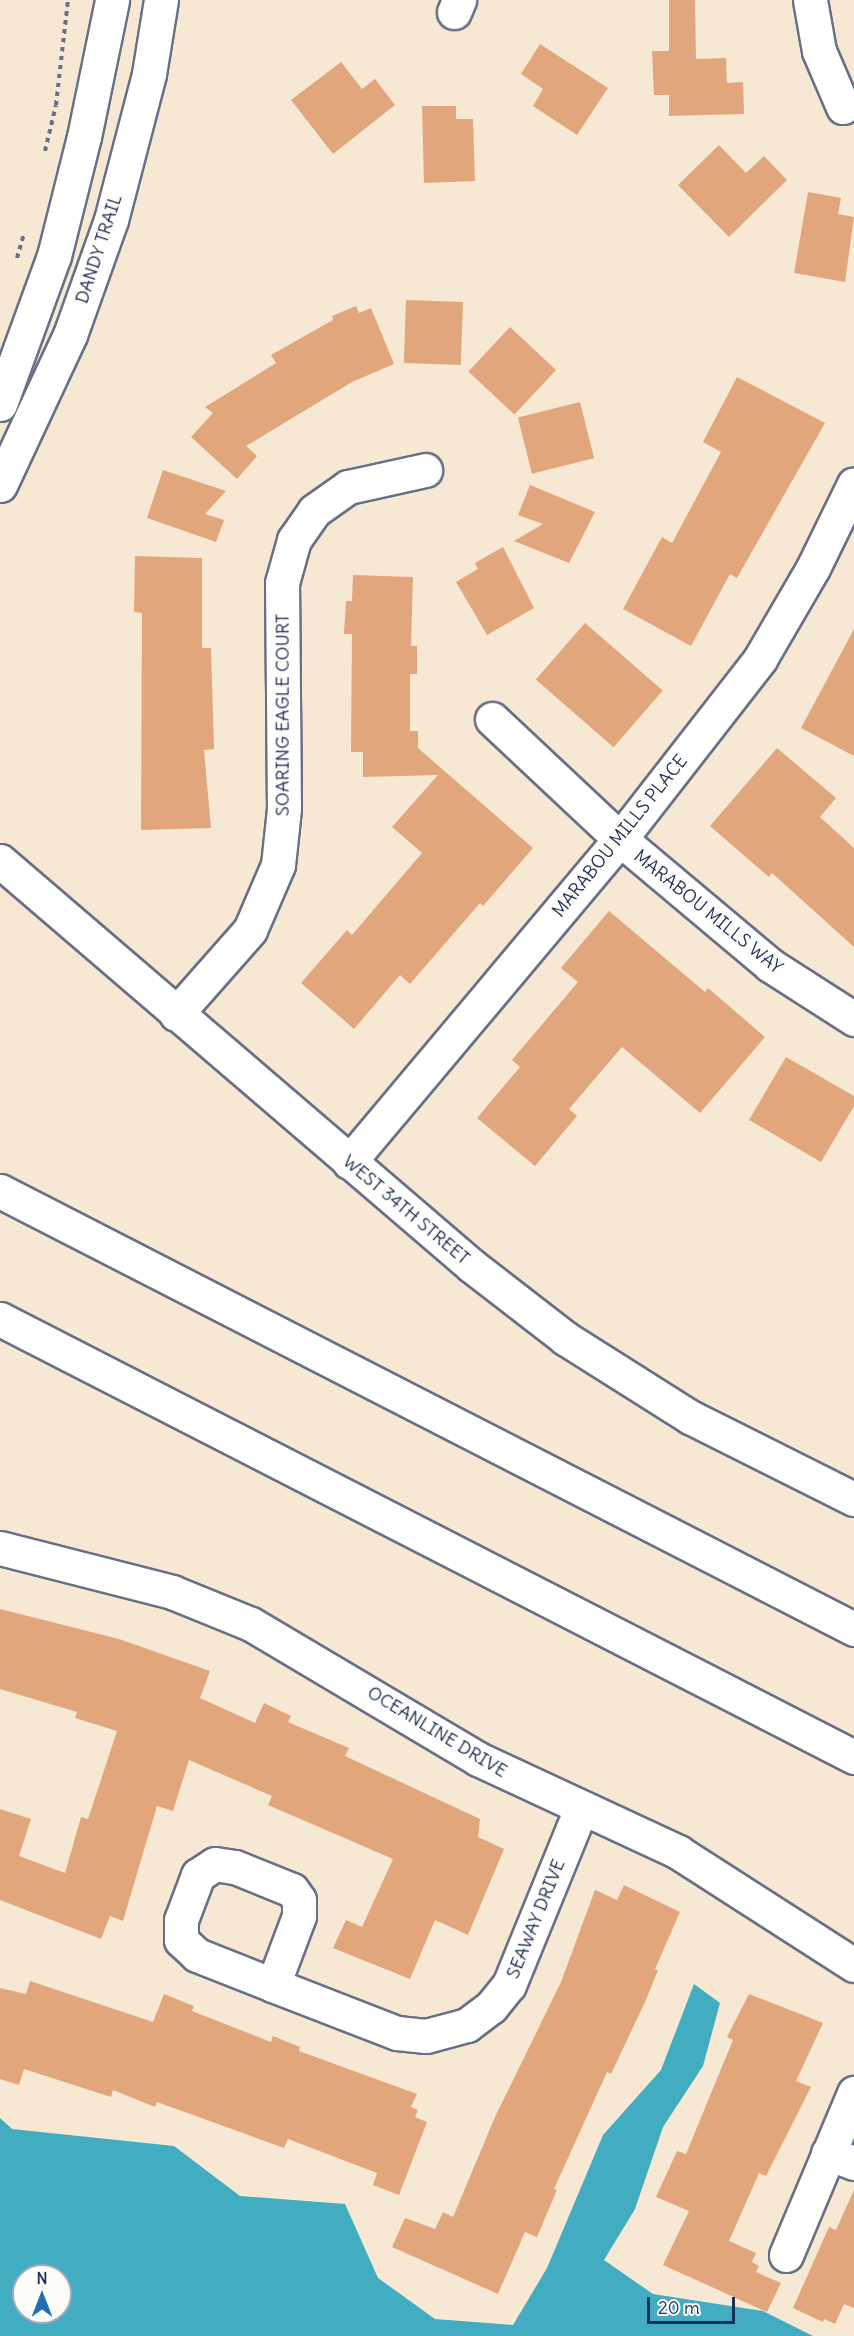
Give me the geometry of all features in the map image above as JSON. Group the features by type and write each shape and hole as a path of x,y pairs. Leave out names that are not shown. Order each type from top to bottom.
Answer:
{"main road":[{"path":"0,404 54,256 84,137 112,0"},
{"name":"DANDY TRAIL","path":"0,485 70,335 111,219 149,74 161,0"},
{"path":"810,0 819,51 843,107"},
{"name":"SOARING EAGLE COURT","path":"176,1014 250,930 278,865 284,809 282,583 294,540 314,511 340,492 425,470"},
{"name":"MARABOU MILLS PLACE","path":"349,1162 620,839 759,659 813,568 854,484"},
{"name":"MARABOU MILLS WAY","path":"492,719 620,839 770,965 854,1019"},
{"name":"WEST 34TH STREET","path":"0,861 472,1266 566,1338 690,1417 854,1499"},
{"path":"0,1191 854,1629"},
{"path":"0,1319 854,1757"},
{"name":"OCEANLINE DRIVE","path":"0,1548 172,1592 251,1624 478,1759 581,1809 678,1852 854,1965"},
{"name":"SEAWAY DRIVE","path":"273,1985 397,2033 426,2036 467,2025 491,2007 509,1985 581,1809"},
{"path":"786,2254 841,2158 854,2093"}],"path":[{"path":"43,162 56,105 68,0"},
{"path":"16,261 26,229"}],"water":[{"path":"694,1984 720,2003 703,2066 663,2127 635,2209 604,2260 653,2294 763,2311 813,2336 0,2336 0,2118 12,2129 174,2146 240,2196 345,2204 378,2278 435,2319 513,2325 547,2268 603,2135 661,2070"}],"building":[{"path":"669,0 695,0 696,59 726,58 727,83 743,82 744,114 669,116 669,95 654,95 652,51 669,51"},
{"path":"540,44 608,88 577,135 533,106 543,89 521,74"},
{"path":"341,62 362,89 375,79 395,105 333,154 291,100"},
{"path":"422,106 456,106 456,119 473,119 475,181 424,183"},
{"path":"719,145 746,173 764,156 787,180 729,237 678,185"},
{"path":"808,192 841,198 838,214 854,217 845,282 794,273"},
{"path":"406,300 463,302 461,365 404,363"},
{"path":"356,306 359,313 371,308 394,364 352,382 246,446 257,456 237,479 191,437 213,413 205,407 276,363 271,355 333,320 332,316"},
{"path":"510,327 556,370 514,415 468,372"},
{"path":"737,377 825,423 737,578 730,574 691,646 623,609 662,537 672,543 721,452 703,442"},
{"path":"580,402 594,458 532,474 518,417"},
{"path":"163,470 226,491 205,514 224,520 216,542 147,518"},
{"path":"530,485 595,512 569,563 514,541 543,524 518,515"},
{"path":"503,547 534,608 487,635 456,582 478,569 475,563"},
{"path":"135,556 202,558 202,648 211,648 214,749 204,750 211,828 141,830 142,613 134,612"},
{"path":"353,575 413,577 411,646 417,646 417,674 410,674 410,731 418,731 418,748 533,848 483,906 480,903 410,984 400,975 354,1029 301,983 347,930 352,935 422,853 392,827 438,775 363,777 363,752 351,752 352,634 344,634 346,601 352,601"},
{"path":"585,623 663,691 614,747 536,680"},
{"path":"854,629 854,756 801,728"},
{"path":"777,748 836,798 820,817 854,848 854,947 772,873 769,877 710,826"},
{"path":"609,911 705,992 708,988 765,1037 700,1113 622,1047 569,1109 577,1116 535,1166 477,1118 520,1067 512,1060 578,982 561,968"},
{"path":"786,1057 854,1096 854,1106 821,1162 749,1120"},
{"path":"0,1609 119,1639 210,1671 200,1698 255,1723 264,1703 291,1716 288,1722 349,1748 345,1756 480,1819 478,1837 504,1849 468,1935 435,1920 410,1979 333,1948 346,1920 362,1927 393,1859 268,1805 272,1796 189,1760 173,1811 157,1806 123,1921 110,1916 101,1939 0,1900 0,1809 31,1819 19,1856 65,1873 81,1817 88,1819 117,1731 75,1718 77,1712 0,1689"},
{"path":"624,1885 680,1912 655,1969 658,1970 646,2000 611,2074 607,2072 554,2189 557,2190 537,2237 525,2232 498,2294 392,2247 405,2218 435,2229 443,2212 453,2217 495,2117 561,1982 595,1890 617,1900"},
{"path":"30,1981 153,2022 164,1994 194,2006 192,2011 271,2042 273,2036 300,2047 299,2051 417,2094 411,2107 418,2110 415,2117 427,2122 399,2195 373,2185 377,2173 288,2139 284,2148 157,2102 155,2107 113,2090 111,2097 24,2069 19,2085 0,2079 0,1988 26,1994"},
{"path":"749,1994 823,2023 796,2081 811,2087 766,2176 759,2173 729,2241 756,2253 752,2262 759,2266 756,2272 781,2283 767,2312 663,2265 689,2211 656,2197 677,2151 686,2154 733,2040 727,2037"},
{"path":"854,2190 854,2308 844,2304 835,2324 824,2319 823,2322 793,2308 829,2227 836,2230"}]}
